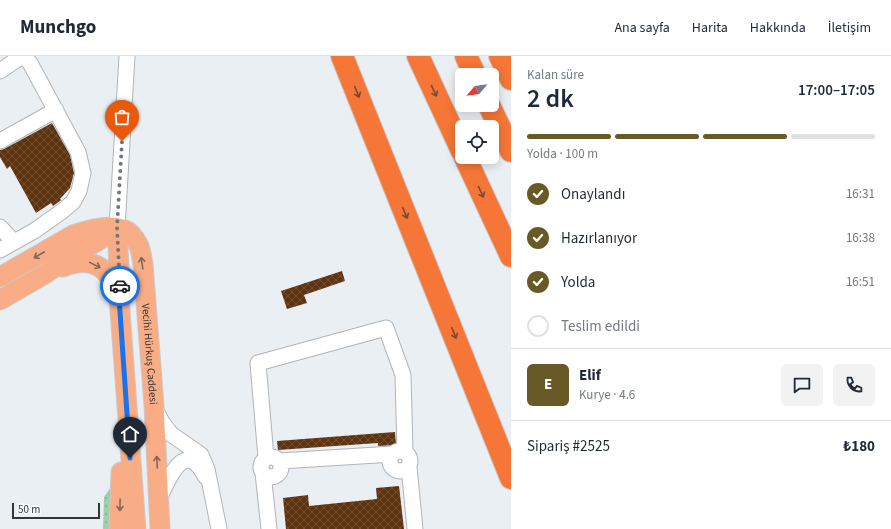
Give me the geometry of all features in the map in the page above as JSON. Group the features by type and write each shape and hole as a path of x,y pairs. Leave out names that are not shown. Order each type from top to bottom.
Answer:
{"highway":[{"path":"342,56 511,478"},
{"path":"418,56 455,136"},
{"path":"466,56 472,68"},
{"path":"500,56 511,79"},
{"path":"492,112 511,151"},
{"path":"468,164 511,256"}],"main road":[{"path":"0,277 84,230 104,227 117,228"},
{"path":"0,300 45,274 117,228"},
{"path":"117,228 120,286 119,297 136,529"},
{"name":"Vecihi Hürkuş Caddesi","path":"117,228 125,230 133,237 140,247 143,264 154,406 160,529"},
{"path":"45,274 70,264 90,262 98,265 106,271 115,283 119,297"},
{"path":"119,529 121,457 127,411"}],"lane":[{"path":"0,71 23,56 30,63 78,152 83,173 79,191 73,202 34,231 0,250"},
{"path":"117,228 127,56"},
{"path":"0,141 56,110"},
{"path":"0,227 14,242"},
{"path":"273,459 258,363 386,328 404,375 399,453 390,461 390,464 394,470 401,472 409,468 415,529"},
{"path":"154,406 162,422 171,434 201,455 207,469 219,529"},
{"path":"269,529 263,472 261,470 262,463 273,459 399,453"},
{"path":"158,499 172,471 183,461 190,461 196,464 202,470 210,485"}],"green space":[{"path":"111,487 110,529 103,529 104,497"}],"building":[{"path":"52,123 70,155 74,173 70,188 60,199 61,200 53,206 51,203 36,213 10,166 7,169 0,157 0,150"},
{"path":"342,271 345,281 304,295 307,303 287,309 281,291"},
{"path":"395,432 396,445 378,446 378,443 278,450 277,441"},
{"path":"399,486 404,529 286,529 283,498 308,495 309,506 377,499 376,488"}],"way so far":[{"path":"120,286 117,228 122,141"}],"route":[{"path":"120,286 119,297 130,458"}]}
